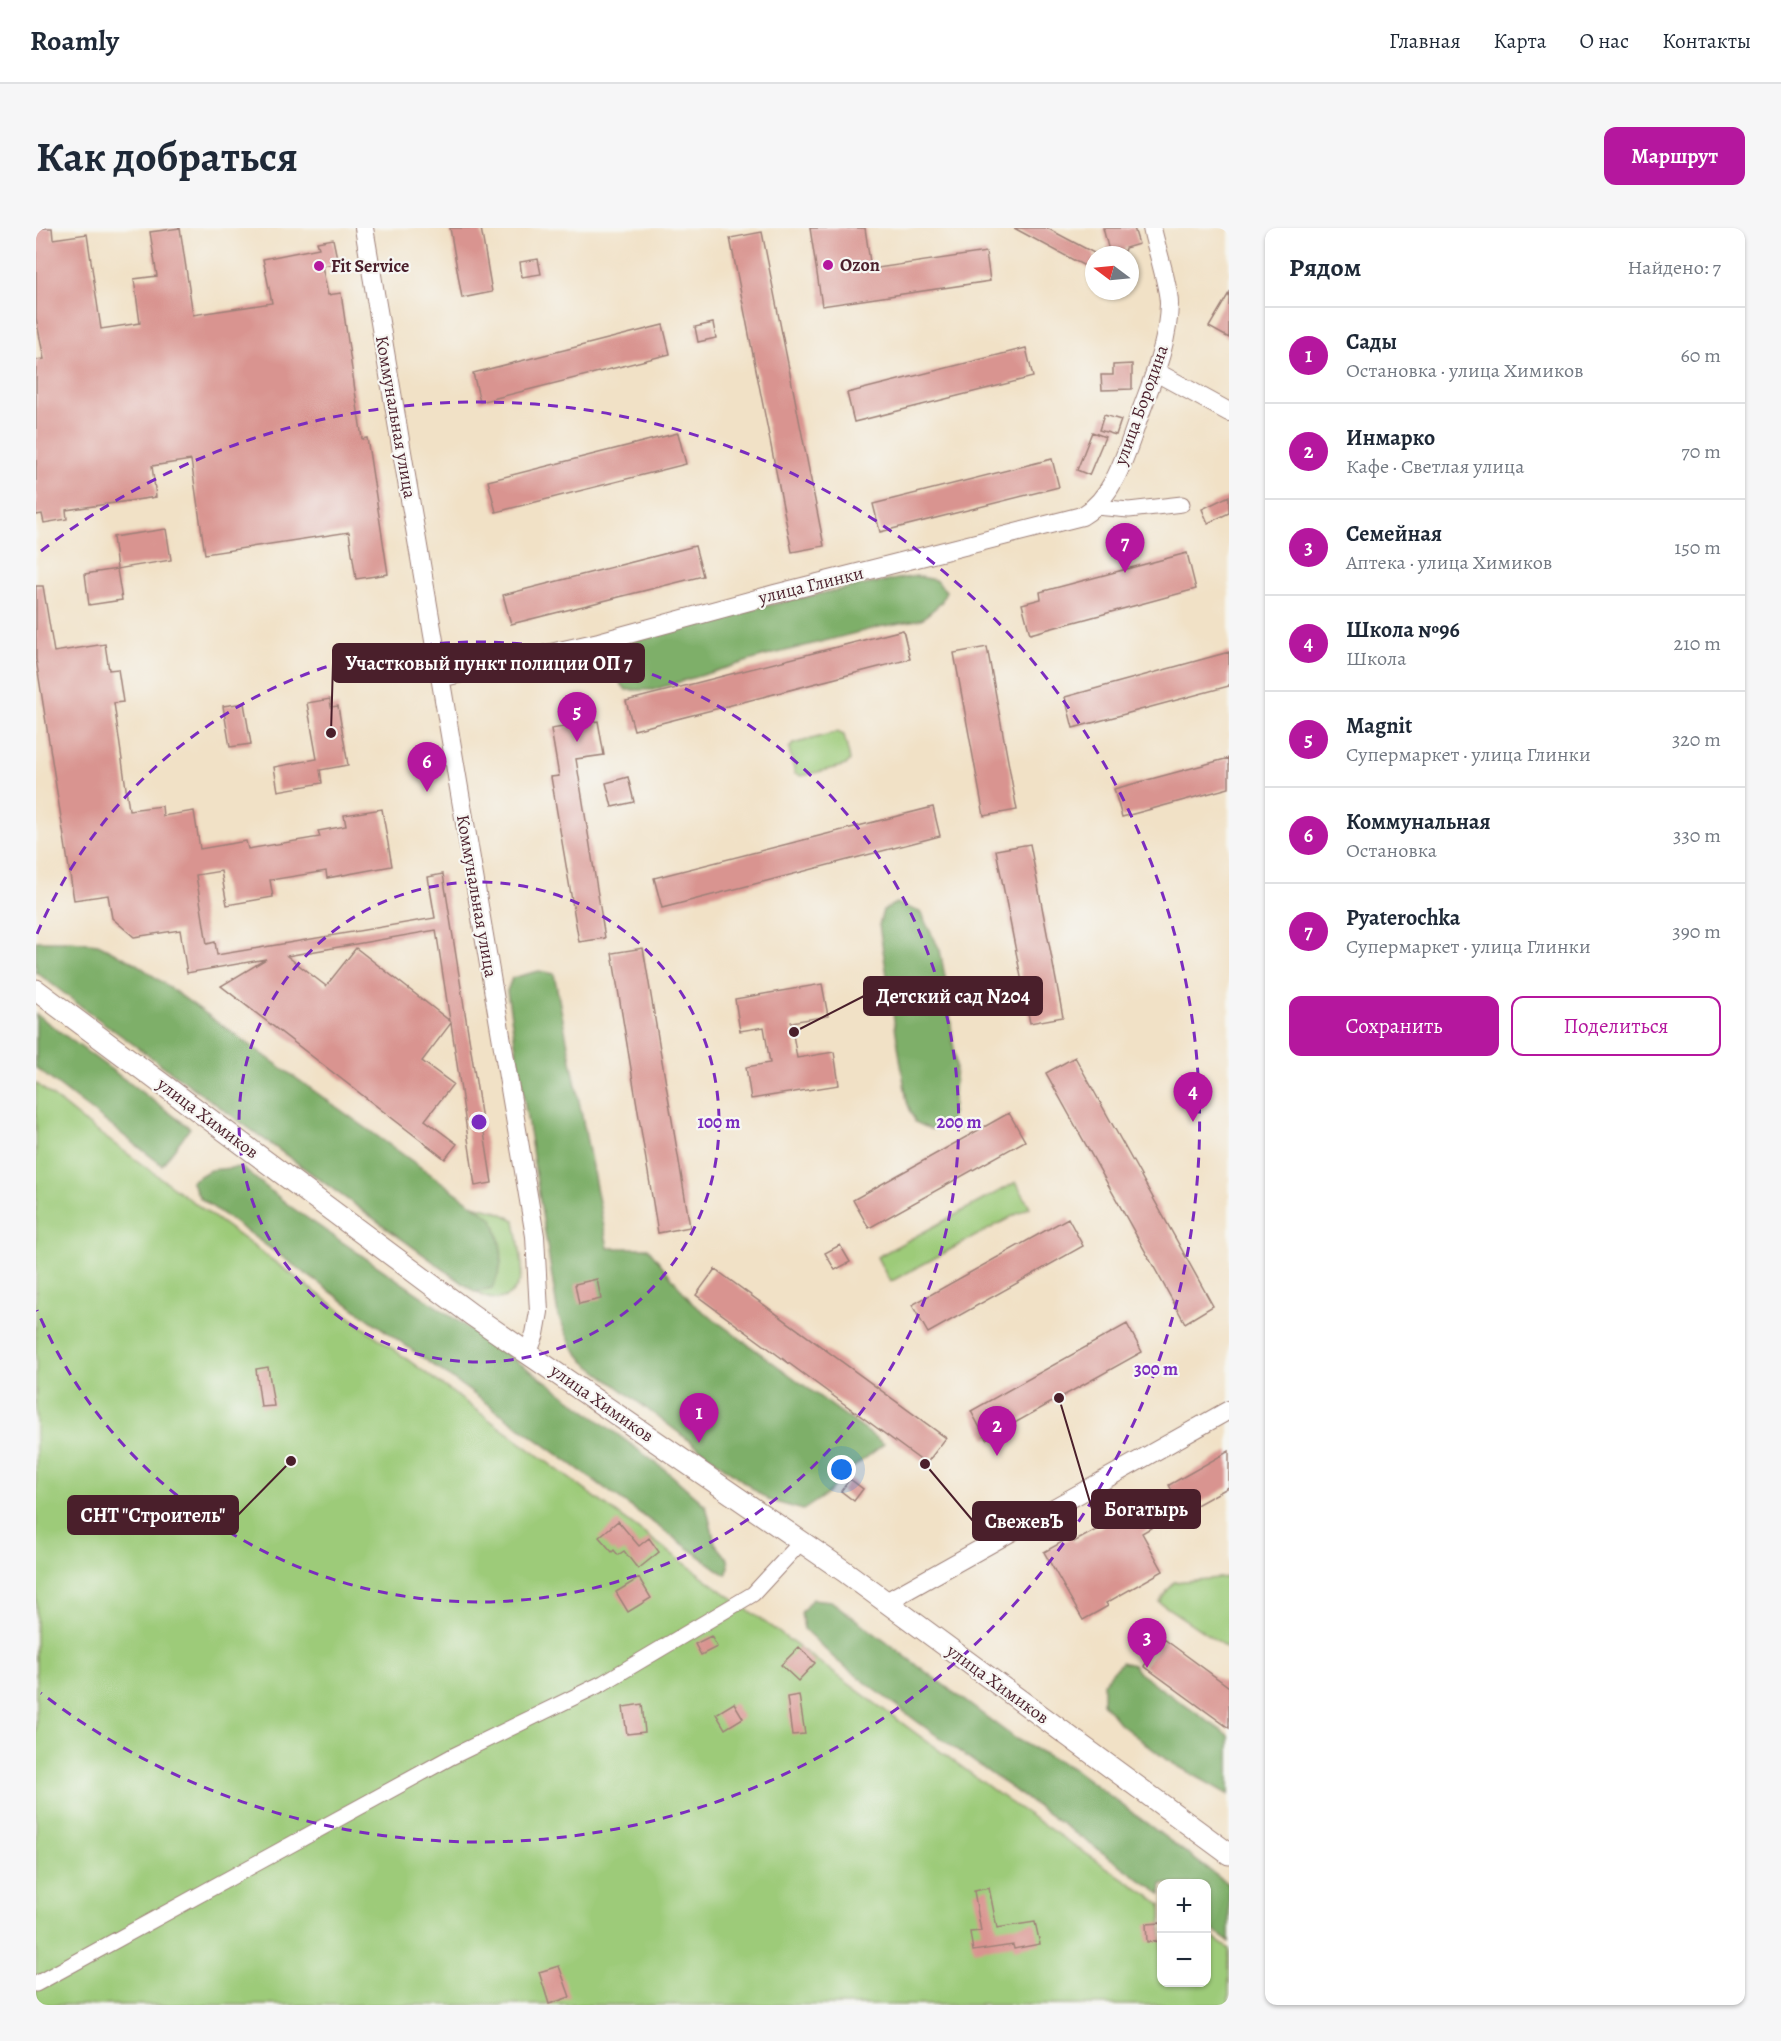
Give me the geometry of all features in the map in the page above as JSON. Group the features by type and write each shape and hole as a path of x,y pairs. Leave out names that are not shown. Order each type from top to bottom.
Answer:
{"main road":[{"name":"улица Химиков","path":"36,990 463,1308 802,1541 1229,1854"}],"street":[{"name":"Коммунальная улица","path":"364,228 535,1236 539,1312 535,1334 528,1352"},
{"name":"улица Бородина","path":"1096,507 1110,488 1126,454 1156,372 1168,329 1169,301 1152,228"},
{"path":"1156,372 1229,412"},
{"name":"улица Глинки","path":"440,678 599,642 775,594 1082,516 1096,507 1129,510 1182,504"},
{"path":"886,1602 1229,1410"},
{"path":"36,1984 451,1757 603,1683 753,1594 802,1541"}],"green space":[{"path":"916,576 935,580 946,591 941,603 922,619 879,627 762,657 653,690 626,690 613,673 616,645 765,606"},
{"path":"837,732 844,735 850,760 846,765 802,776 795,774 789,749 793,744"},
{"path":"896,903 920,912 940,950 956,1067 949,1127 930,1129 915,1122 907,1102 879,925 883,910"},
{"path":"36,941 98,944 135,963 493,1219 502,1254 500,1269 492,1288 475,1292 36,972"},
{"path":"539,971 554,974 608,1248 648,1248 693,1304 884,1444 846,1473 827,1494 803,1510 768,1500 585,1362 572,1346 558,1315 507,991 512,978"},
{"path":"36,1014 190,1128 162,1165 36,1068"},
{"path":"36,1083 83,1121 1008,1801 1157,1901 1157,1987 1211,1987 1211,1937 1229,1949 1229,2005 36,2005"},
{"path":"241,1167 291,1207 547,1382 668,1472 706,1506 715,1543 728,1559 729,1567 726,1575 200,1198 191,1181 210,1170"},
{"path":"1016,1182 1030,1207 890,1282 877,1257"},
{"path":"466,1203 496,1211 515,1220 522,1267 516,1288 506,1297 493,1299 485,1297 469,1287"},
{"path":"1229,1577 1229,1649 1159,1602 1174,1582"},
{"path":"812,1599 831,1601 1016,1739 1075,1770 1229,1885 1229,1942 1211,1929 1211,1879 1157,1879 1157,1891 919,1723 836,1660 804,1629 801,1613"},
{"path":"1121,1662 1133,1665 1139,1673 1229,1736 1229,1795 1167,1760 1120,1724 1103,1703 1103,1683"}],"building":[{"path":"36,228 52,228 53,239 87,234 101,329 140,323 134,279 157,276 150,232 180,228 193,315 272,303 263,259 319,248 317,242 333,239 338,263 322,266 328,295 341,293 362,439 367,438 388,574 356,579 349,532 205,554 191,460 152,466 156,497 66,510 67,519 44,523 42,514 36,515 36,360 44,359 36,318"},
{"path":"450,228 481,228 492,292 462,298"},
{"path":"810,228 865,228 871,269 986,252 990,281 822,306"},
{"path":"1014,228 1047,228 1085,248 1085,266"},
{"path":"1103,228 1134,228 1139,244 1108,246"},
{"path":"762,232 824,546 792,552 730,238"},
{"path":"538,259 541,274 522,277 520,262"},
{"path":"1229,293 1229,338 1209,327"},
{"path":"713,323 716,338 698,342 695,327"},
{"path":"663,325 670,354 480,402 473,373"},
{"path":"1026,348 1033,377 854,422 847,393"},
{"path":"1132,364 1132,389 1102,390 1101,375 1113,375 1113,365"},
{"path":"1104,415 1121,420 1116,435 1099,430"},
{"path":"1092,432 1105,437 1089,475 1077,470"},
{"path":"678,433 686,464 496,512 488,481"},
{"path":"1052,459 1059,487 880,532 873,504"},
{"path":"1229,496 1229,513 1208,523 1202,509"},
{"path":"166,529 171,560 117,569 113,537"},
{"path":"695,546 703,576 511,624 503,595"},
{"path":"1187,553 1196,589 1030,634 1022,604 1041,599 1040,592"},
{"path":"117,569 122,600 89,605 85,574"},
{"path":"36,586 43,586 54,652 105,644 109,670 118,669 123,702 114,703 129,810 162,806 163,816 194,811 200,849 246,841 248,849 320,837 318,831 346,826 344,815 382,809 392,866 327,878 326,871 270,880 273,897 227,905 221,871 196,875 207,944 215,942 217,955 435,918 428,877 443,874 492,1183 475,1186 451,1023 422,1061 453,1084 425,1120 457,1144 445,1159 221,986 266,959 187,973 180,930 134,937 112,918 108,895 74,900 36,659","holes":["436,930 450,1021 356,948 326,986 287,956"]},
{"path":"903,630 910,659 634,730 626,701"},
{"path":"987,647 1017,810 984,816 954,653"},
{"path":"1229,652 1229,686 1073,728 1065,697"},
{"path":"330,699 331,707 338,706 348,765 320,770 322,783 278,791 274,767 317,759 307,703"},
{"path":"244,703 251,744 230,747 223,706"},
{"path":"598,721 604,755 576,759 605,938 579,942 551,777 559,776 551,729"},
{"path":"1229,758 1229,788 1122,817 1114,789"},
{"path":"628,777 634,802 612,807 606,783"},
{"path":"933,807 940,836 662,908 654,878"},
{"path":"1030,844 1063,1017 1030,1023 996,850"},
{"path":"643,948 690,1227 658,1233 612,953"},
{"path":"822,984 828,1016 791,1022 797,1058 834,1052 839,1085 751,1099 746,1067 770,1063 764,1027 740,1031 735,999"},
{"path":"1075,1057 1213,1306 1185,1323 1046,1073"},
{"path":"1009,1113 1025,1141 869,1228 853,1200"},
{"path":"1068,1218 1083,1246 928,1333 912,1305"},
{"path":"840,1245 850,1262 835,1270 825,1253"},
{"path":"715,1269 946,1438 926,1464 696,1295"},
{"path":"597,1279 601,1299 579,1304 575,1284"},
{"path":"1127,1324 1142,1352 986,1439 971,1411"},
{"path":"268,1367 274,1406 261,1407 256,1369"},
{"path":"1229,1451 1229,1487 1184,1512 1169,1485"},
{"path":"850,1479 863,1489 854,1501 841,1491"},
{"path":"1139,1494 1156,1525 1142,1533 1163,1571 1106,1603 1108,1606 1083,1620 1044,1552 1071,1537 1074,1542 1105,1525 1100,1516"},
{"path":"618,1521 639,1546 649,1538 659,1552 638,1569 624,1551 618,1555 614,1550 612,1552 599,1537"},
{"path":"639,1578 651,1598 628,1612 616,1592"},
{"path":"711,1636 717,1647 701,1655 695,1644"},
{"path":"1164,1639 1229,1687 1229,1728 1144,1666"},
{"path":"799,1647 815,1663 798,1681 781,1665"},
{"path":"799,1695 805,1734 792,1735 787,1697"},
{"path":"734,1703 743,1718 725,1729 716,1714"},
{"path":"642,1704 645,1732 627,1734 623,1707"},
{"path":"989,1888 997,1928 1035,1922 1040,1944 1014,1949 1013,1945 973,1951 970,1932 981,1931 974,1891"},
{"path":"1157,1923 1157,1941 1147,1942 1146,1924"},
{"path":"559,1966 570,1997 549,2004 539,1972"}],"place":[{"name":"Ozon","path":"828,265"},
{"name":"Fit Service","path":"319,266"},
{"name":"Pyaterochka","path":"1125,573"},
{"name":"Участковый пункт полиции ОП 7","path":"331,733"},
{"name":"Magnit","path":"577,742"},
{"name":"Коммунальная","path":"427,792"},
{"name":"Детский сад N204","path":"794,1032"},
{"name":"Школа №96","path":"1193,1122"},
{"name":"Богатырь","path":"1059,1398"},
{"name":"Сады","path":"699,1443"},
{"name":"Инмарко","path":"997,1456"},
{"name":"СНТ \"Строитель\"","path":"291,1461"},
{"name":"СвежевЪ","path":"925,1464"},
{"name":"Семейная","path":"1147,1668"}]}
